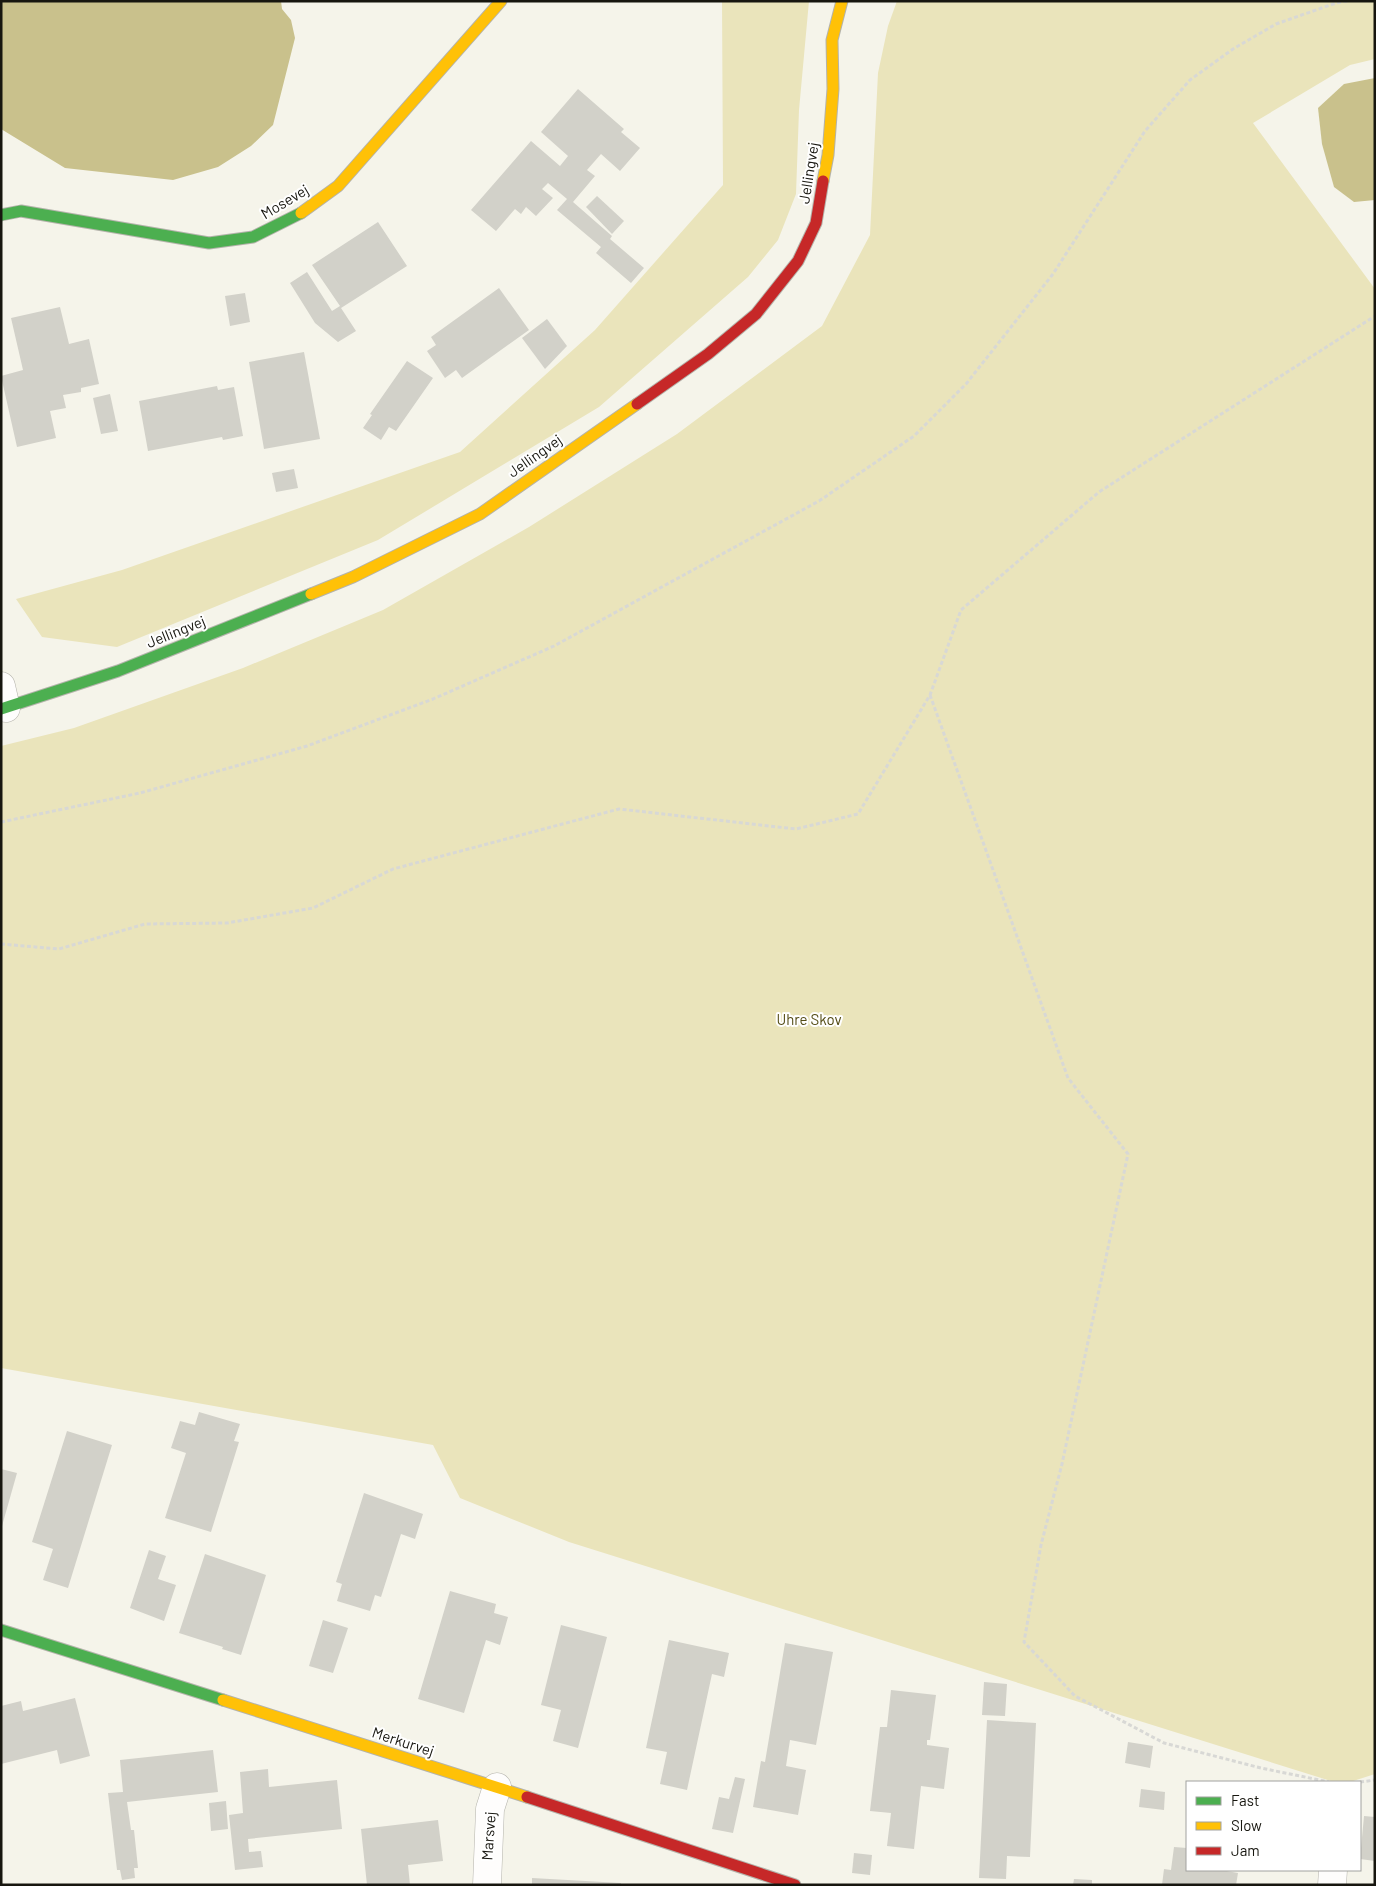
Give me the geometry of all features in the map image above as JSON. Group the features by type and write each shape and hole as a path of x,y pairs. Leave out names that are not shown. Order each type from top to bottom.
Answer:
{"street":[{"name":"Mosevej","path":"1,215 21,211 209,243 253,237 296,216 338,186 501,1"},
{"name":"Jellingvej","path":"3,701 118,671 353,577 480,514 708,354 756,314 798,261 816,223 828,155 834,90 832,40 842,1"},
{"name":"Merkurvej","path":"1,1630 497,1787 795,1885"},
{"name":"Marsvej","path":"487,1885 490,1809 497,1787"},
{"path":"1332,1885 1333,1871"}],"path":[{"path":"1,822 140,793 307,746 433,699 554,646 819,501 914,436 966,384 1053,274 1145,131 1190,80 1233,48 1276,24 1347,1"},
{"path":"1,944 59,949 145,924 226,923 313,908 393,868 618,809 796,829 858,814 930,695 961,610 1099,492 1375,316"},
{"path":"930,695 1068,1078 1128,1154 1062,1464 1041,1545 1024,1642 1075,1696 1164,1743 1261,1768 1324,1781"},
{"path":"1361,1782 1375,1780"}],"green space":[{"path":"722,1 809,1 799,110 796,194 778,240 748,277 599,407 378,540 117,647 42,637 16,599 122,570 460,452 595,330 723,185"},
{"name":"Uhre Skov","path":"897,1 1375,1 1375,59 1350,65 1253,123 1375,289 1375,1774 1353,1781 1331,1781 569,1542 460,1498 433,1445 1,1368 1,746 74,728 243,668 383,610 529,527 677,434 822,326 870,235 878,73 888,26"}],"shaded area":[{"path":"1,1 281,1 282,9 291,20 295,38 273,125 251,146 218,167 173,180 65,168 1,129"},
{"path":"1375,78 1375,200 1354,202 1334,187 1322,144 1318,108 1344,84"}],"building":[{"path":"578,89 624,129 621,132 640,148 620,171 601,154 587,170 595,176 573,202 612,236 610,239 644,268 631,283 596,253 601,247 557,210 567,199 548,183 542,189 553,198 536,216 526,207 521,214 515,209 496,231 471,210 531,141 560,166 568,156 541,132"},
{"path":"597,196 624,221 612,234 586,207"},
{"path":"378,222 407,266 341,308 356,331 338,342 315,323 290,283 307,272 332,311 340,306 312,265"},
{"path":"499,288 529,330 462,378 456,370 445,378 427,351 436,345 431,337"},
{"path":"245,293 250,322 230,326 225,296"},
{"path":"60,307 69,344 89,339 99,384 81,388 81,392 63,395 66,408 50,411 56,438 17,447 1,376 23,370 11,318"},
{"path":"547,319 567,346 545,369 522,338"},
{"path":"304,352 320,439 264,449 249,362"},
{"path":"407,361 433,378 396,431 389,427 381,440 363,428 372,415 370,414"},
{"path":"217,386 218,390 234,387 243,436 223,440 222,437 148,451 139,401"},
{"path":"110,394 118,431 101,434 93,398"},
{"path":"294,469 298,488 276,492 272,473"},
{"path":"199,1412 240,1424 234,1441 239,1442 211,1532 165,1518 186,1453 171,1448 180,1421 195,1425"},
{"path":"67,1431 112,1445 68,1588 43,1580 53,1549 32,1542"},
{"path":"1,1469 17,1473 2,1526 1,1525"},
{"path":"364,1493 423,1514 415,1539 401,1534 381,1597 375,1595 370,1611 337,1601 342,1584 336,1582"},
{"path":"149,1550 166,1556 158,1579 176,1585 164,1621 130,1608"},
{"path":"205,1554 266,1575 241,1655 222,1649 223,1647 179,1633"},
{"path":"450,1591 496,1604 494,1613 508,1617 500,1645 486,1640 464,1713 418,1699"},
{"path":"323,1620 348,1628 333,1673 309,1666"},
{"path":"561,1625 607,1637 578,1748 553,1741 561,1710 541,1705"},
{"path":"669,1640 729,1653 724,1677 712,1674 687,1790 660,1784 667,1752 646,1748"},
{"path":"785,1643 833,1652 816,1745 790,1740 786,1766 806,1770 798,1815 753,1807 761,1761 765,1762"},
{"path":"984,1682 1007,1684 1005,1716 982,1715"},
{"path":"891,1690 936,1695 930,1740 927,1740 927,1745 949,1748 944,1789 921,1786 914,1849 887,1846 891,1813 870,1811 880,1727 887,1727"},
{"path":"75,1698 90,1756 60,1764 57,1750 1,1764 1,1706 21,1701 23,1711"},
{"path":"987,1720 1036,1723 1030,1857 1007,1856 1006,1879 979,1878"},
{"path":"1128,1742 1153,1746 1150,1768 1125,1763"},
{"path":"213,1750 218,1792 127,1802 131,1830 134,1830 138,1868 134,1868 135,1878 122,1880 120,1870 117,1870 108,1793 123,1792 120,1760"},
{"path":"268,1769 269,1787 337,1780 342,1829 248,1839 249,1852 261,1851 263,1867 235,1870 229,1815 243,1813 240,1772"},
{"path":"735,1777 745,1779 733,1833 712,1829 719,1797 729,1799"},
{"path":"1141,1789 1165,1792 1164,1810 1139,1807"},
{"path":"226,1801 228,1829 211,1831 209,1803"},
{"path":"1364,1816 1375,1817 1375,1861 1361,1859"},
{"path":"438,1820 443,1861 408,1865 410,1885 367,1885 361,1829"},
{"path":"1174,1847 1186,1848 1186,1871 1227,1871 1238,1873 1236,1885 1162,1885 1164,1869 1171,1870"},
{"path":"854,1853 872,1855 870,1875 852,1873"},
{"path":"532,1878 621,1883 621,1885 532,1885"},
{"path":"1074,1879 1092,1880 1092,1885 1073,1885"}],"traffic: fast":[{"path":"1,215 21,211 209,243 253,237 301,213"},
{"path":"1,709 118,671 311,594"},
{"path":"1,1630 223,1700"}],"traffic: slow":[{"path":"301,213 338,186 501,1"},
{"path":"823,181 828,155 833,89 832,40 842,1"},
{"path":"311,594 353,577 480,514 637,404"},
{"path":"223,1700 527,1797"}],"traffic: jam":[{"path":"637,404 708,354 756,314 798,261 816,223 823,181"},
{"path":"527,1797 795,1885"}]}
